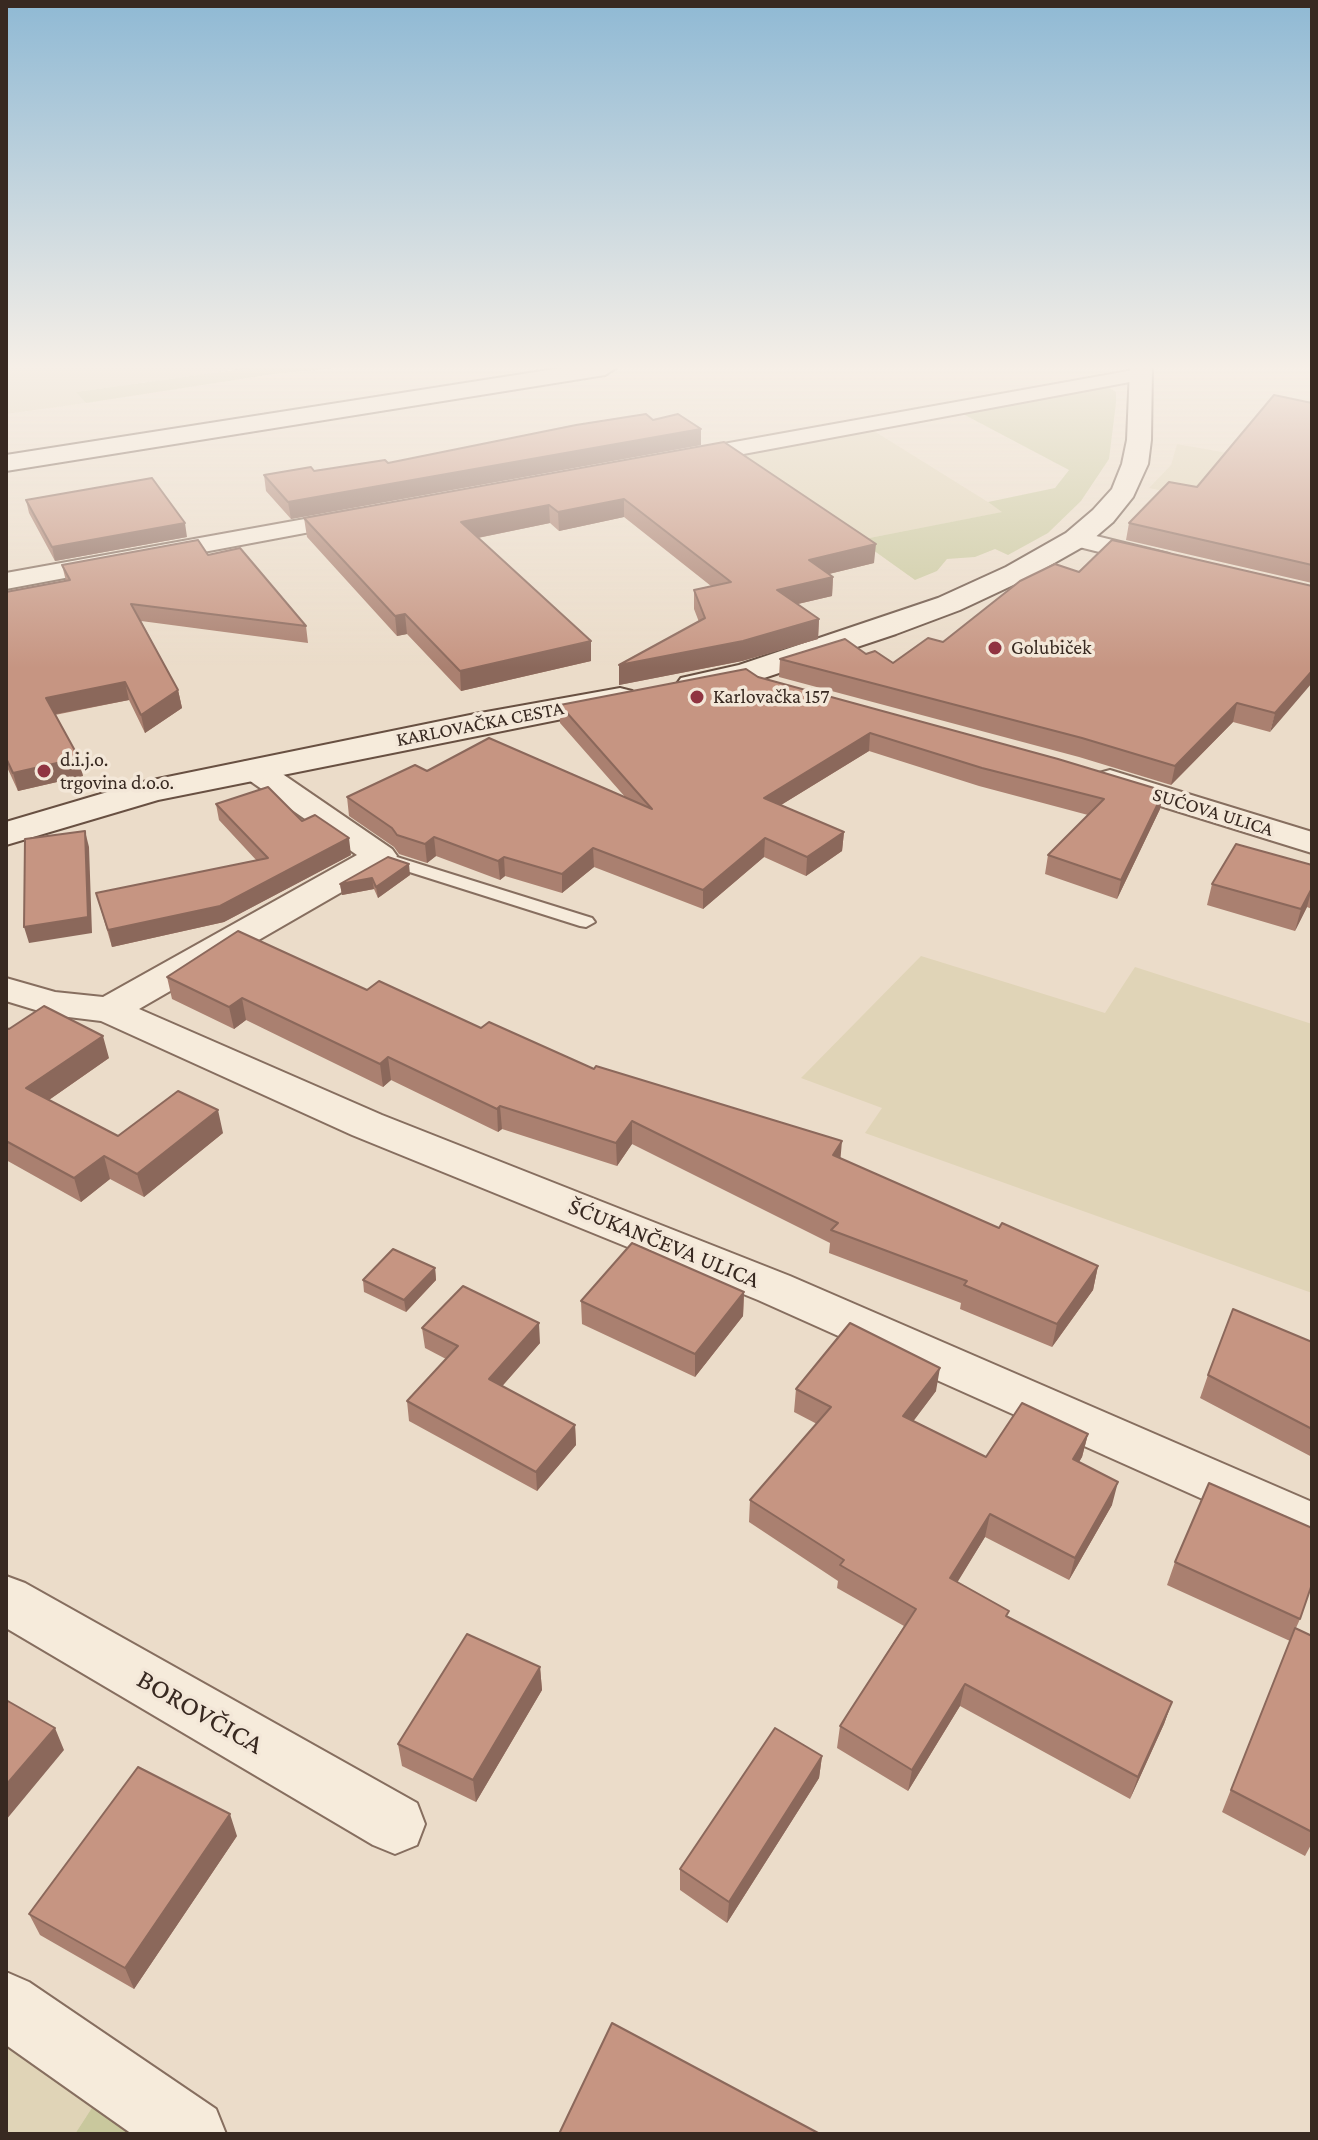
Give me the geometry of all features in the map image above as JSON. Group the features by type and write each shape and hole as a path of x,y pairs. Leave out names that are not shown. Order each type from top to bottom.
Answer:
{"street":[{"name":"KARLOVAČKA CESTA","path":"6,834 151,791 747,673 817,653 949,604 1016,573 1076,539 1103,516 1124,491 1133,468"},
{"path":"6,581 381,513"},
{"path":"1076,539 1180,563"},
{"path":"747,673 768,686 783,690"},
{"path":"109,1010 380,856 254,769"},
{"name":"SUĆOVA ULICA","path":"1082,771 1312,843"},
{"name":"ŠĆUKANČEVA ULICA","path":"6,989 52,1003 109,1010 367,1125 774,1288 1312,1526"},
{"name":"BOROVČICA","path":"6,1600 395,1824"},
{"path":"6,2005 191,2134"}],"lane":[{"path":"380,856 586,922"}],"shaded area":[{"path":"757,468 933,468 1004,512 859,540"},
{"path":"1168,468 1312,468 1312,522 1149,488"},
{"path":"921,956 1105,1013 1135,967 1312,1024 1312,1293 865,1133 882,1108 801,1078"},
{"path":"6,2038 97,2100 75,2134 6,2134"}],"green space":[{"path":"1065,468 1103,468 1081,501 1048,533 1008,555 995,549 975,557 947,559 937,571 915,580 859,540 1002,512 988,502 1055,488 1069,470"},
{"path":"97,2100 146,2134 75,2134"}],"building":[{"path":"306,468 314,471 334,468 481,468 288,502 264,475"},
{"path":"581,468 763,468 876,544 809,560 833,577 777,590 819,619 743,641 619,665 705,618 694,590 731,582 624,499 558,512 549,505 461,522 591,641 460,671 405,614 395,616 304,518"},
{"path":"1213,468 1312,468 1312,565 1129,523 1169,482 1197,487"},
{"path":"152,478 185,523 52,547 26,500"},
{"path":"198,540 208,555 240,548 306,626 131,604 178,690 141,715 125,682 46,698 79,758 13,773 6,758 6,592 70,580 62,565"},
{"path":"1112,540 1312,586 1312,671 1275,713 1237,703 1175,766 1082,738 780,659 845,639 866,654 875,651 893,663 928,638 943,642 1020,581 1055,564 1079,572"},
{"path":"746,669 758,677 1164,791 1121,880 1048,855 1104,799 982,768 870,733 764,798 844,832 807,857 765,838 703,890 593,848 562,874 504,857 498,861 434,837 425,844 397,835 392,828 347,797 415,765 427,771 489,738 652,809 560,705"},
{"path":"268,787 302,821 315,815 349,838 220,906 108,930 96,893 268,858 216,804"},
{"path":"85,831 88,917 24,927 25,839"},
{"path":"1236,844 1312,865 1312,888 1301,909 1212,884"},
{"path":"388,857 409,864 376,887 372,878 340,884"},
{"path":"238,931 367,990 379,981 481,1028 489,1022 594,1069 596,1066 842,1141 833,1155 999,1228 1002,1223 1098,1266 1057,1324 964,1285 967,1281 831,1230 838,1223 632,1121 616,1143 500,1106 497,1109 388,1057 380,1064 242,998 229,1007 167,977"},
{"path":"44,1006 103,1036 26,1088 118,1136 178,1091 218,1110 137,1174 104,1156 74,1178 6,1141 6,1028"},
{"path":"632,1243 744,1292 695,1354 581,1301"},
{"path":"393,1249 435,1268 404,1300 363,1280"},
{"path":"463,1286 539,1323 489,1379 575,1425 536,1472 407,1401 458,1346 422,1328"},
{"path":"1233,1309 1312,1342 1312,1429 1208,1375"},
{"path":"850,1323 940,1368 903,1416 986,1457 1022,1403 1088,1434 1073,1459 1118,1482 1075,1558 990,1514 950,1578 1009,1611 1006,1616 1172,1702 1138,1777 965,1684 912,1770 840,1726 916,1609 840,1565 844,1560 750,1500 831,1407 796,1389"},
{"path":"1209,1483 1312,1528 1312,1584 1300,1619 1175,1562"},
{"path":"1295,1628 1312,1636 1312,1832 1231,1790"},
{"path":"467,1634 540,1667 473,1780 398,1744"},
{"path":"6,1700 55,1728 6,1785"},
{"path":"775,1728 822,1756 729,1902 680,1869"},
{"path":"138,1767 230,1814 125,1968 29,1914"},
{"path":"612,2023 820,2134 559,2134"}],"place":[{"name":"Golubiček","path":"995,648"},
{"name":"Karlovačka 157","path":"697,697"},
{"name":"d.i.j.o. trgovina d.o.o.","path":"44,771"}]}
